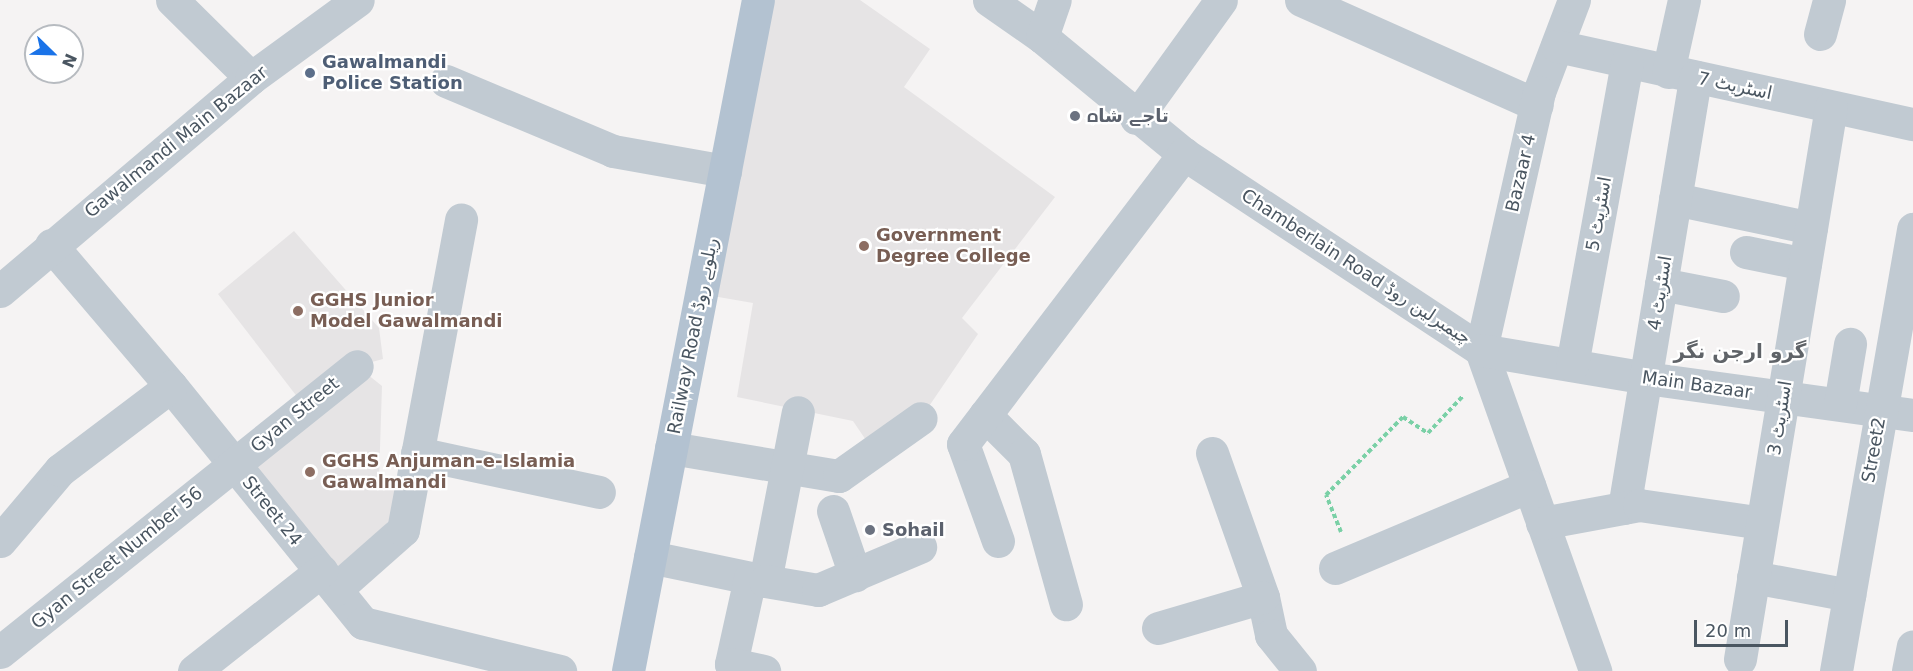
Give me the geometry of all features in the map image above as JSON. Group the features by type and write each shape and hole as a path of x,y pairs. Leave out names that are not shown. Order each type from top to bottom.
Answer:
{"main road":[{"name":"Railway Road ریلوے روڈ","path":"628,671 758,0"}],"street":[{"path":"172,0 251,78"},
{"name":"Gawalmandi Main Bazaar","path":"0,291 51,245 251,78 358,0"},
{"name":"Chamberlain Road چیمبرلین روڈ","path":"989,0 1042,37 1136,118 1184,154 1485,359"},
{"path":"1042,37 1055,0"},
{"path":"1136,118 1221,0"},
{"path":"1301,0 1537,105"},
{"name":"Bazaar 4","path":"1485,359 1537,105 1574,0"},
{"name":"اسٹریٹ 4","path":"1624,508 1675,199 1684,0"},
{"path":"1820,34 1829,0"},
{"name":"اسٹریٹ 7","path":"1557,46 1913,124"},
{"name":"اسٹریٹ 5","path":"1572,365 1627,63"},
{"path":"446,81 613,151 725,171"},
{"name":"اسٹریٹ 3","path":"1740,659 1831,107"},
{"path":"998,541 963,444 1184,154"},
{"path":"1675,199 1811,228"},
{"path":"194,671 403,530 461,219"},
{"name":"Street2","path":"1836,671 1913,229"},
{"name":"Street 24","path":"51,245 171,386 363,623 455,658 560,671"},
{"path":"1746,252 1805,264"},
{"path":"1661,284 1723,296"},
{"path":"1840,404 1850,344"},
{"path":"1485,359 1595,671"},
{"name":"Main Bazaar","path":"1485,359 1572,365 1646,378 1913,415"},
{"name":"Gyan Street","path":"234,464 357,366"},
{"path":"0,541 60,470 171,386"},
{"path":"764,671 731,664 757,580 786,469 798,412"},
{"path":"985,416 1024,454 1066,604"},
{"path":"671,448 786,469 839,476 921,418"},
{"path":"417,453 599,492"},
{"path":"1212,453 1263,597 1272,635 1300,671"},
{"name":"Gyan Street Number 56","path":"0,652 234,464"},
{"path":"1335,568 1529,486"},
{"path":"1542,523 1639,505 1762,523"},
{"path":"833,511 855,575"},
{"path":"650,558 818,590 920,547"},
{"path":"1753,577 1849,595"},
{"path":"1158,628 1263,597"},
{"path":"1908,671 1913,646"}],"path":[{"path":"1326,495 1402,417 1428,433 1485,359"}],"shaded area":[{"name":"Government Degree College","path":"758,0 860,0 930,49 904,87 1055,197 962,318 978,334 921,418 874,452 853,421 737,397 753,303 701,294"},
{"path":"294,231 379,328 383,359 357,366 382,386 379,479 410,493 336,589 234,464 305,407 218,294"}],"place":[{"name":"Gawalmandi Police Station","path":"310,73"},
{"name":"تاجے شاہ","path":"1075,116"},
{"name":"Government Degree College","path":"864,246"},
{"name":"GGHS Junior Model Gawalmandi","path":"298,311"},
{"name":"GGHS Anjuman-e-Islamia Gawalmandi","path":"310,472"},
{"name":"Sohail","path":"870,530"}],"district":[{"name":"گرو ارجن نگر","path":"1740,351"}]}
